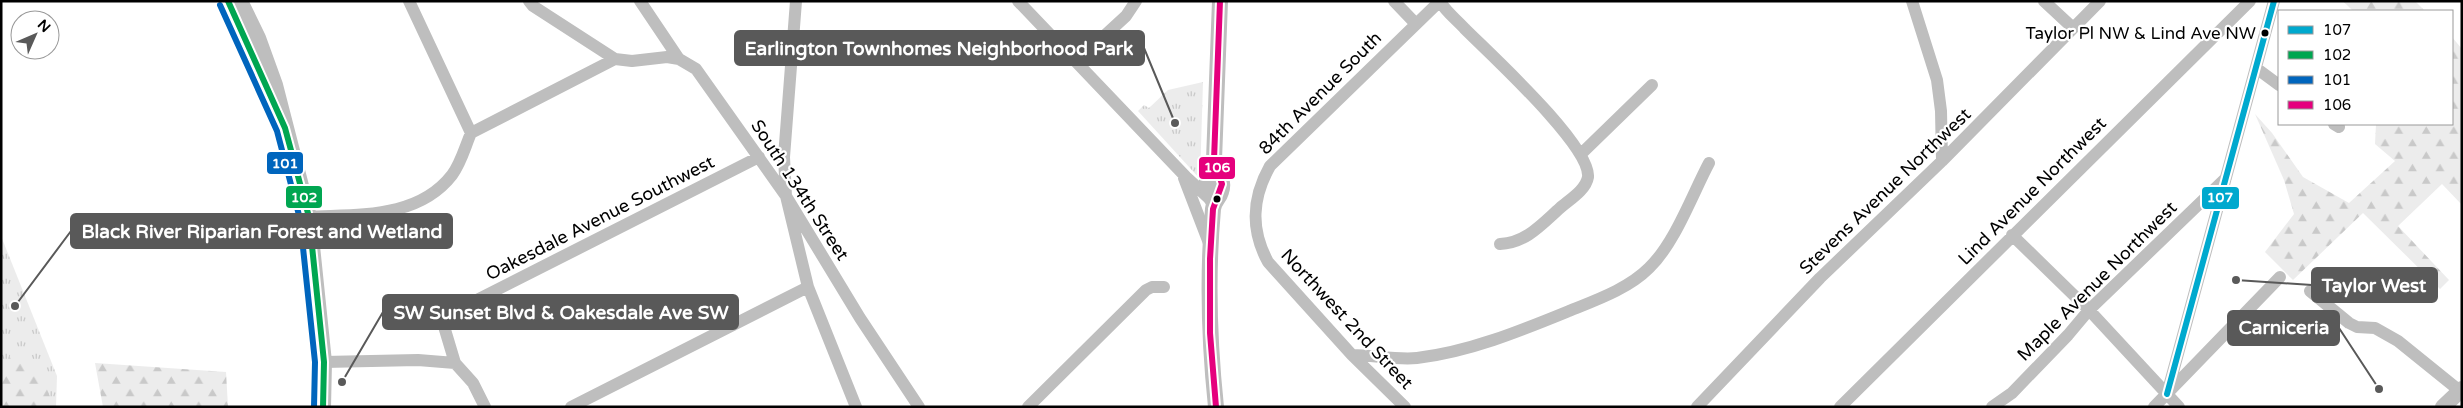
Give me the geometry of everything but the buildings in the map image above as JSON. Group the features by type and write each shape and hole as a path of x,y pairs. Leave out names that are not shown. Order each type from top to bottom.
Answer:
{"main road":[{"path":"228,1 285,128"},
{"path":"240,1 258,38 275,85 309,217 324,362 323,407"},
{"path":"1216,407 1210,343 1210,246 1214,203 1206,188 1208,172 1214,160 1220,1"},
{"path":"2443,407 2461,390"}],"street":[{"path":"410,1 471,132"},
{"path":"529,1 615,58 632,61 667,57 678,59"},
{"name":"South 134th Street","path":"640,1 678,59 696,69 704,77 786,196 860,318 919,407"},
{"path":"796,1 784,157 786,196 808,287 856,407"},
{"path":"1018,1 1182,173 1214,203"},
{"path":"1076,62 1126,16 1136,1"},
{"path":"1394,1 1416,24"},
{"path":"1440,1 1562,128 1581,154 1587,168 1588,177 1582,189 1526,238 1512,244 1500,244"},
{"name":"84th Avenue South","path":"1254,226 1257,196 1270,166 1440,1"},
{"path":"1912,1 1938,80 1942,162"},
{"path":"2044,1 2073,28"},
{"name":"Stevens Avenue Northwest","path":"1696,407 1820,278 1942,162 2100,1"},
{"name":"Lind Avenue Northwest","path":"1840,407 2250,1"},
{"path":"2167,394 2274,1"},
{"path":"309,217 378,213 406,208 424,198 452,175 460,161 471,132 615,58"},
{"path":"2256,68 2278,84"},
{"path":"1581,154 1652,85"},
{"name":"Oakesdale Avenue Southwest","path":"455,363 443,323 453,312 759,157"},
{"path":"1352,355 1414,358 1450,353 1525,329 1598,299 1626,285 1649,269 1662,253 1708,163"},
{"path":"1182,173 1210,246"},
{"name":"Maple Avenue Northwest","path":"1992,407 2012,393 2068,335 2089,310 2226,178"},
{"name":"Northwest 2nd Street","path":"1254,226 1261,249 1268,262 1352,355 1405,407"},
{"path":"2012,235 2089,310 2179,407"},
{"path":"2154,407 2280,276"},
{"path":"571,407 808,287"},
{"path":"1028,407 1146,290 1152,287 1164,287"},
{"path":"2310,291 2349,323 2357,327 2375,328 2398,341 2461,390"},
{"path":"324,362 418,360 455,363 473,382 485,407"}],"green space":[{"path":"2343,1 2415,1 2424,10 2352,10"},
{"path":"2453,38 2462,49 2462,205 2442,184 2398,226 2449,280 2440,289 2363,213 2293,280 2265,252 2294,214 2284,180 2255,114 2272,133 2303,177 2349,203 2395,161 2375,144 2376,125 2453,125"},
{"path":"1203,82 1200,179 1138,111 1144,105 1149,108 1168,90"},
{"path":"1,236 57,376 56,407 1,407"},
{"path":"11,353 42,377 54,407 1,407 1,380"},
{"path":"95,363 226,372 228,407 103,407"}],"transit line":[{"name":"102","path":"228,1 285,128 309,217 324,362 323,407"},
{"name":"106","path":"1216,407 1210,333 1210,259 1213,209 1222,184 1214,160 1220,1"},
{"name":"107","path":"2167,394 2274,1"},
{"name":"101","path":"220,5 277,131 300,219 315,362 314,407"}],"place":[{"name":"Taylor Pl NW & Lind Ave NW","path":"2265,33"},
{"name":"Earlington Townhomes Neighborhood Park","path":"1175,123"},
{"name":"Taylor West","path":"2236,280"},
{"name":"Black River Riparian Forest and Wetland","path":"15,306"},
{"name":"SW Sunset Blvd & Oakesdale Ave SW","path":"342,382"},
{"name":"Carniceria","path":"2379,389"}]}
